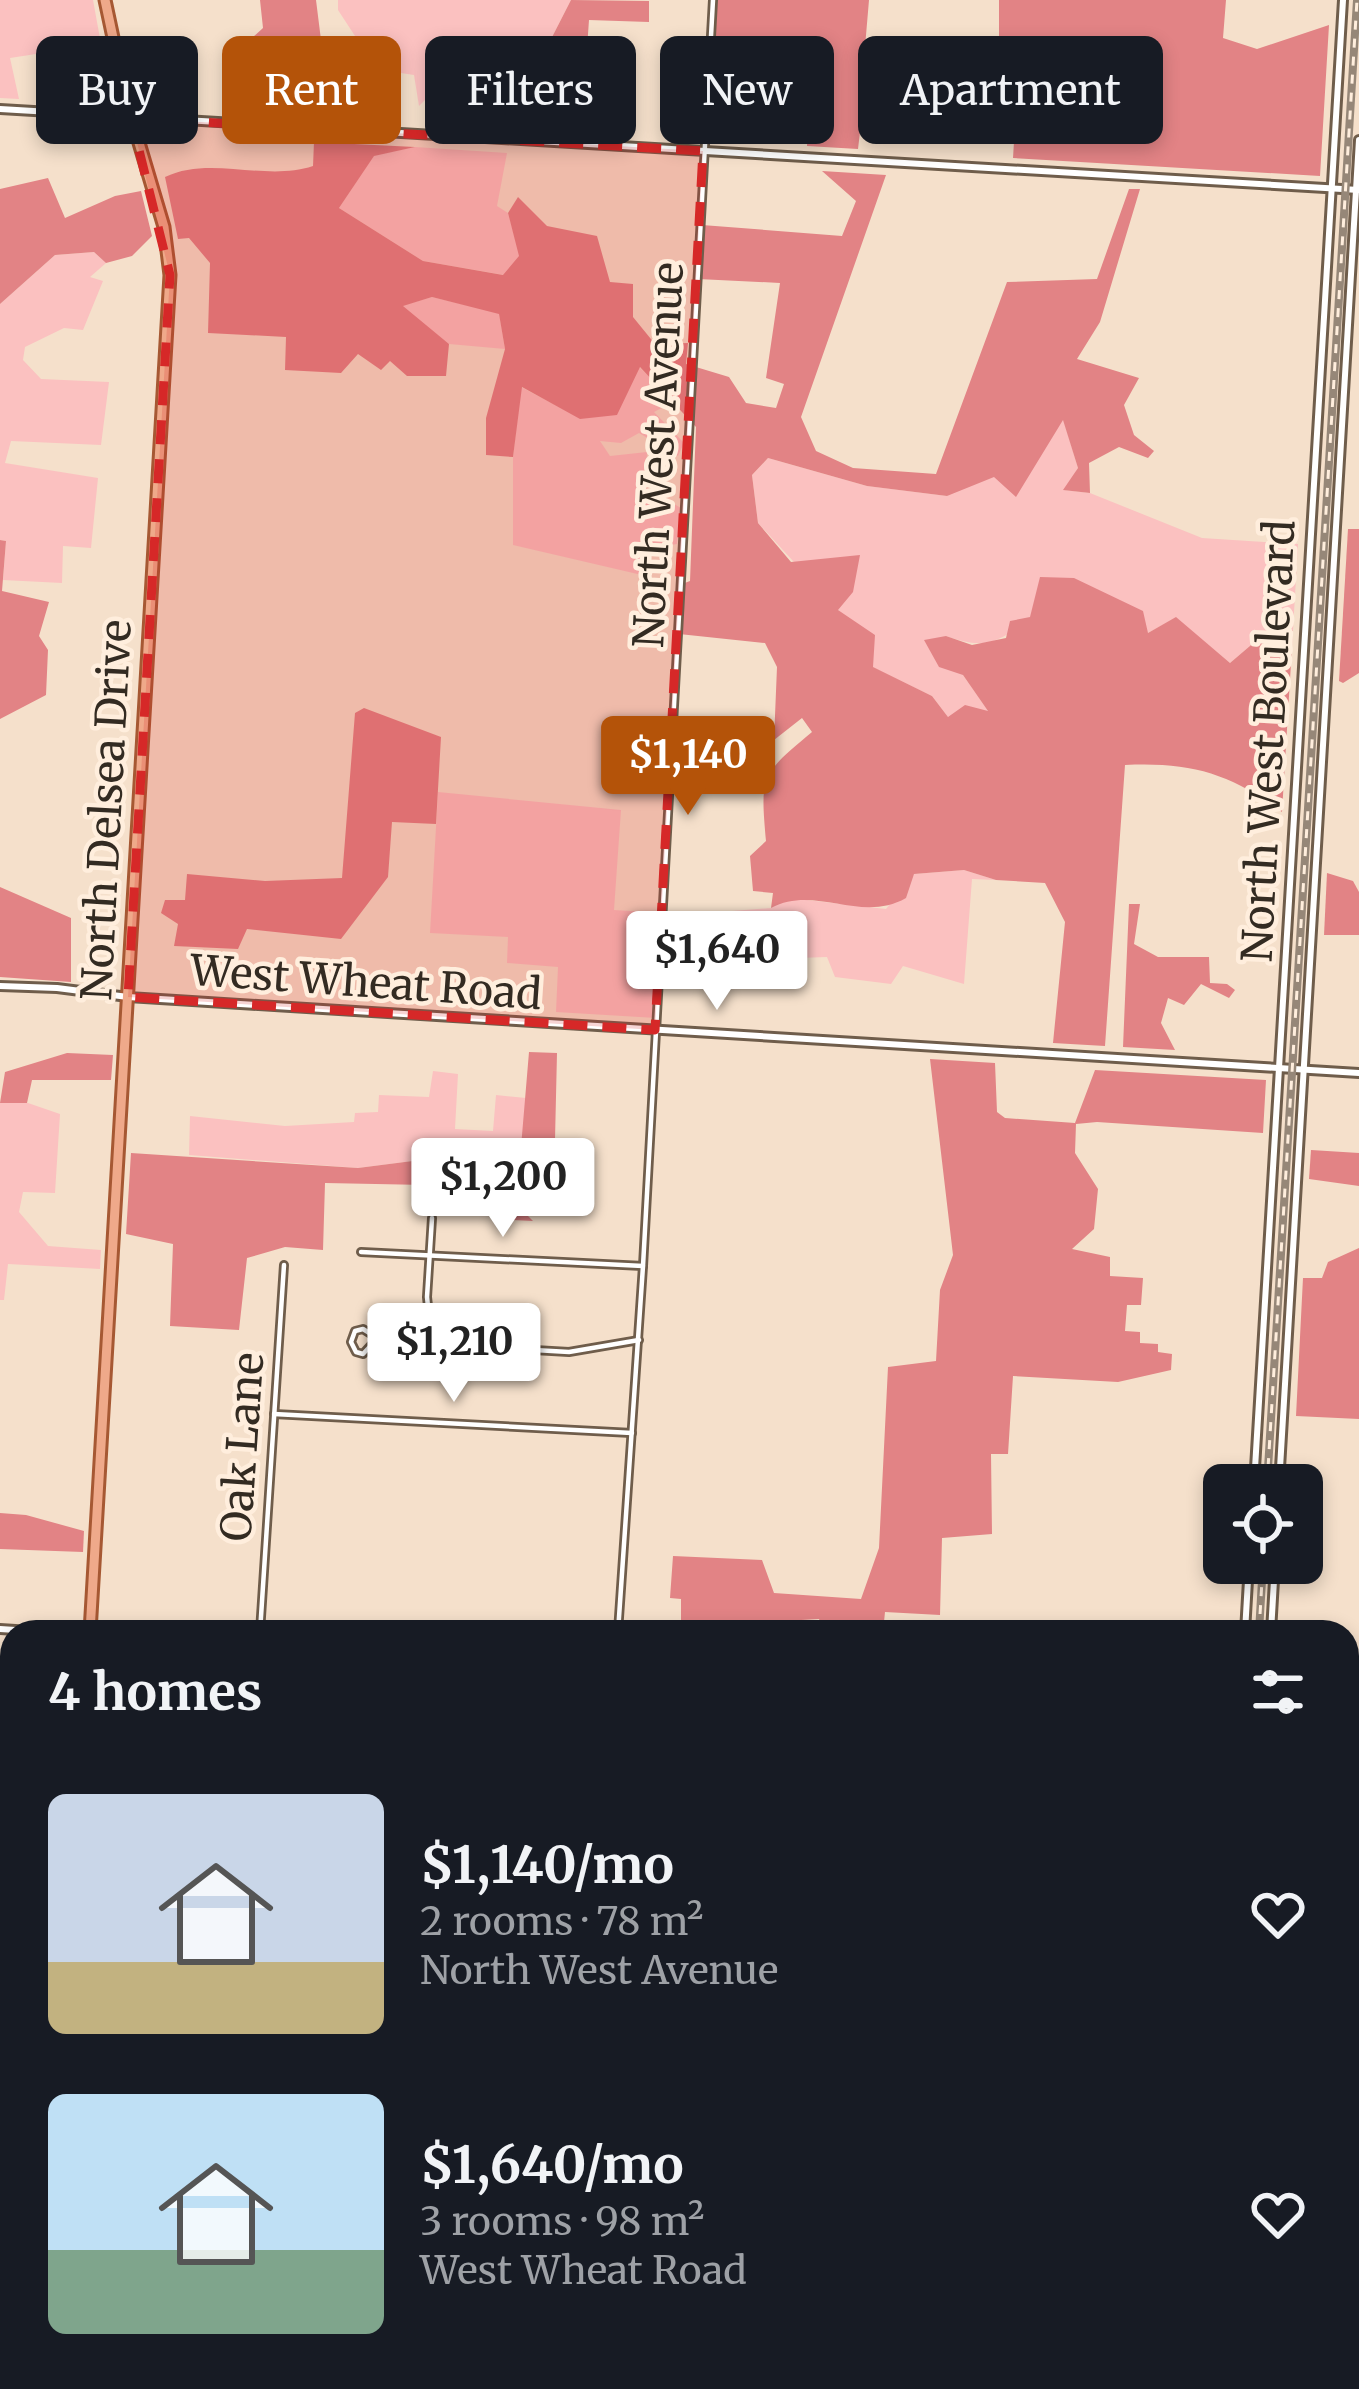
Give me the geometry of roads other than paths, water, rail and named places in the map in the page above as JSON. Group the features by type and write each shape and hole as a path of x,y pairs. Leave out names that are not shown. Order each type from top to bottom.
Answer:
{"main road":[{"name":"North Delsea Drive","path":"105,0 113,36"},
{"name":"North West Boulevard","path":"1255,1464 1342,0"},
{"path":"0,109 36,111"},
{"path":"198,122 1358,190"},
{"path":"1280,1464 1359,140"},
{"name":"North Delsea Drive","path":"91,1620 170,275 164,226 139,144"},
{"name":"West Wheat Road","path":"0,986 128,998 1359,1073"},
{"path":"1246,1620 1248,1584"},
{"path":"1272,1620 1274,1584"}],"street":[{"name":"North West Avenue","path":"619,1620 644,1266 713,0"},
{"path":"431,1217 427,1307 432,1344"},
{"path":"361,1252 644,1266"},
{"name":"Oak Lane","path":"261,1620 284,1265"},
{"path":"376,1340 363,1354 351,1342 355,1331 364,1329 382,1340 569,1352 639,1340"},
{"path":"274,1414 632,1433"}],"railway":[{"path":"1268,1464 1357,0"},
{"path":"1260,1620 1262,1584"}]}
